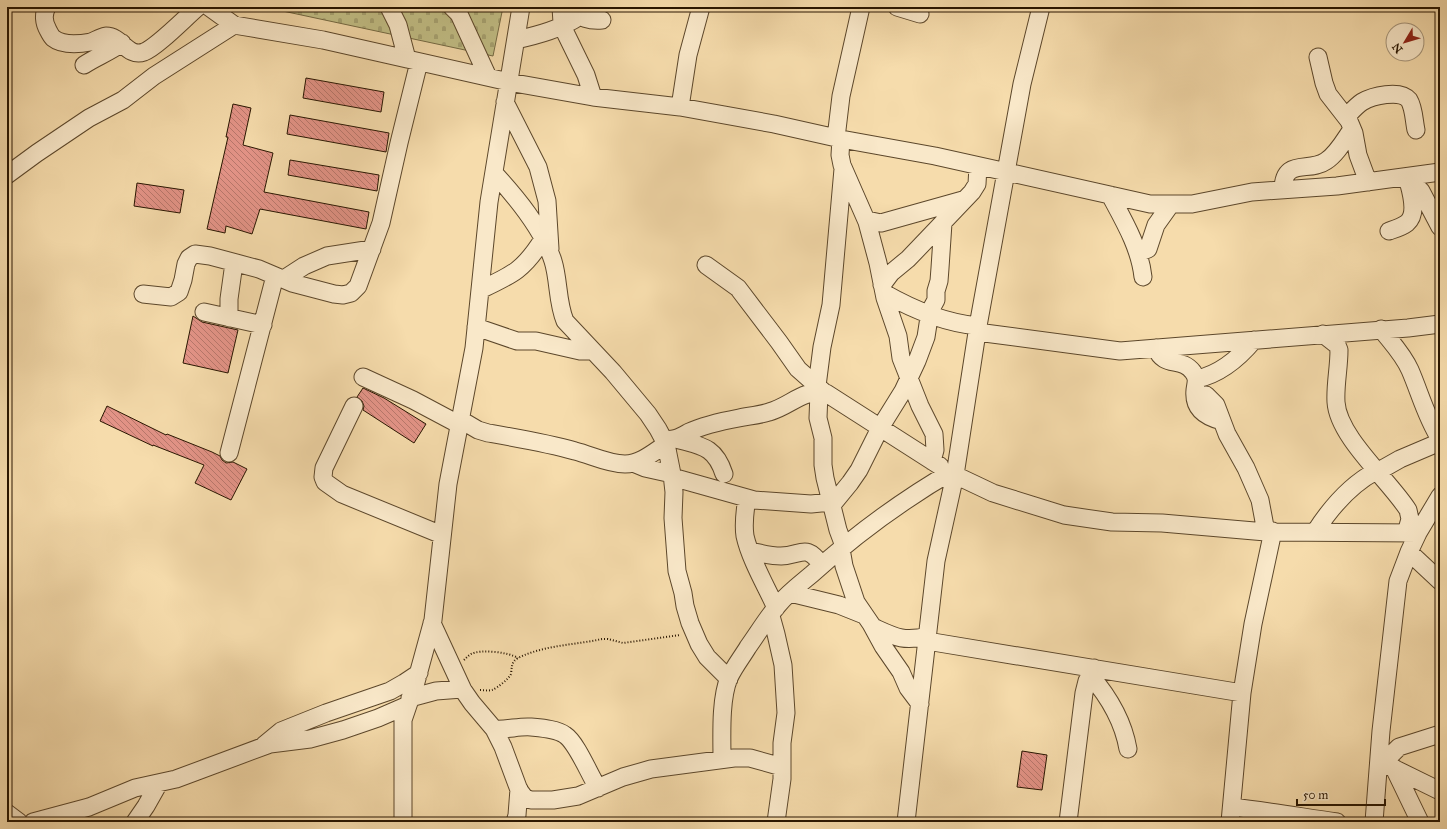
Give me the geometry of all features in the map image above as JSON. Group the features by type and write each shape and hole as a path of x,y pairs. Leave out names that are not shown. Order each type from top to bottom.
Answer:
{"street":[{"path":"47,7 45,11 45,25 52,38 68,44 91,42 106,36 116,39 132,52 144,52 198,7"},
{"path":"209,7 234,25 323,40 508,82 593,97 680,107 774,124 935,156 1150,204 1192,204 1252,192 1337,186 1368,182 1408,181 1440,172"},
{"path":"143,294 171,297 179,292 186,264 189,258 195,254 210,256 260,269 280,278 334,294 343,295 351,293 358,286 381,223 398,144 413,60 389,7"},
{"path":"452,7 459,14 488,77"},
{"path":"403,822 403,720 419,673 432,623 448,484 461,423 474,348 489,202 521,7"},
{"path":"560,7 565,32 586,75 593,97"},
{"path":"566,7 589,20 602,20"},
{"path":"680,107 688,55 701,7"},
{"path":"861,7 841,96 839,138 840,155 843,168 866,220 878,263 883,289 898,336 901,358 920,406 934,434 935,445 932,461"},
{"path":"897,7 920,14"},
{"path":"906,822 936,561 1022,84 1041,7"},
{"path":"516,40 548,32 570,24 580,16"},
{"path":"7,175 89,118 123,100 154,76 234,25"},
{"path":"84,65 111,51 122,43"},
{"path":"1318,57 1328,94 1349,123 1358,155 1368,182"},
{"path":"1283,190 1283,181 1290,170 1295,167 1320,164 1331,158 1349,123 1363,102 1381,95 1399,95 1407,98 1411,104 1416,130"},
{"path":"505,102 538,167 547,201 551,256"},
{"path":"883,289 891,273 908,259 972,192 977,184 978,166"},
{"path":"843,168 831,305 822,347 818,418 822,438 823,465 850,585 856,602 900,672 908,688 920,704"},
{"path":"494,173 512,194 543,239 553,262 561,312 565,321 613,372 668,441 674,492 674,534 677,571 685,606 699,644 707,657 729,679"},
{"path":"1408,181 1421,191 1440,227"},
{"path":"1389,231 1408,222 1411,218 1413,208 1408,181"},
{"path":"1110,195 1132,239 1142,264 1143,277"},
{"path":"866,220 881,223 964,200"},
{"path":"1138,254 1148,249 1156,225 1171,204"},
{"path":"632,463 754,500 811,504 832,503 856,474 880,428 909,379 926,337 930,314 935,303 939,281 943,222"},
{"path":"480,290 508,277 520,268 527,262 543,239"},
{"path":"229,453 263,325 280,278 327,256 372,249"},
{"path":"229,318 234,263"},
{"path":"706,265 738,288 798,369 820,390 932,461 993,493 1064,515 1112,522 1162,523 1270,532 1412,533"},
{"path":"883,289 901,302 947,320 978,329 1120,351 1440,324"},
{"path":"204,312 263,325"},
{"path":"476,327 517,342 536,341 580,351 592,351"},
{"path":"1315,532 1332,507 1367,476 1377,472 1439,436 1421,400 1410,370 1399,351 1381,329"},
{"path":"1323,334 1336,345 1339,350 1336,402 1341,423 1377,472 1408,510 1412,533 1409,552 1398,580 1385,764 1374,822"},
{"path":"1197,379 1214,373 1243,354 1254,340"},
{"path":"1156,348 1163,359 1186,365 1192,370 1197,379 1195,396 1199,409 1208,417 1222,421"},
{"path":"364,377 478,430 559,446 612,463 626,464 649,456 668,441 702,428 738,418 770,412 805,394 820,390"},
{"path":"1206,395 1216,405 1227,434 1246,468 1260,500 1270,532 1242,693 1231,814 1271,811 1305,818 1337,822"},
{"path":"354,406 324,468 323,477 325,482 342,494 442,535"},
{"path":"668,441 700,446 710,450 716,456 724,474"},
{"path":"722,759 724,698 729,679 737,664 774,612 790,593 842,548 902,502 953,472"},
{"path":"1412,533 1440,496"},
{"path":"747,498 744,516 745,535 774,612 776,634 783,665 786,713 782,743 782,767 776,822"},
{"path":"750,551 766,555 782,556 806,552 811,553 822,565"},
{"path":"1409,552 1440,581"},
{"path":"790,593 839,605 901,639 927,639 1092,672 1242,693"},
{"path":"432,623 463,690 472,704 494,729 503,747 519,789 525,798 540,802 578,796 623,777 651,769 722,759 750,758 782,767"},
{"path":"1092,672 1121,722 1125,732 1128,749"},
{"path":"1068,822 1084,693 1092,672"},
{"path":"260,749 281,731 326,713 390,691 419,673"},
{"path":"33,822 89,807 135,788 176,779 270,744 310,739 343,730 378,718 409,702 436,692 463,690"},
{"path":"494,729 503,730 531,727 558,732 565,735 572,742 598,788"},
{"path":"1385,764 1399,747 1440,734"},
{"path":"1385,764 1440,791"},
{"path":"1385,764 1420,822"},
{"path":"135,822 146,806 158,783"},
{"path":"515,822 519,789"},
{"path":"7,813 18,822"}],"path":[{"path":"463,690 488,690 495,688 509,677 512,664 518,658 542,650 602,639 623,643 694,633"},
{"path":"451,663 460,662 475,653 510,654 518,658"}],"green space":[{"path":"264,7 503,7 493,56"}],"building":[{"path":"306,78 384,92 381,112 303,98"},
{"path":"233,104 251,108 243,145 273,153 264,192 369,212 366,229 260,209 252,234 226,226 225,233 207,229 228,137 226,137"},
{"path":"290,115 389,133 386,152 287,134"},
{"path":"290,160 379,175 377,191 288,175"},
{"path":"137,183 184,190 180,213 134,206"},
{"path":"193,316 202,322 238,330 228,373 183,363"},
{"path":"363,388 384,398 426,424 414,443 363,410 364,406 362,401 357,397"},
{"path":"107,406 166,435 167,434 212,452 220,456 226,463 233,462 247,469 231,500 195,483 204,465 153,446 100,421"},
{"path":"1022,751 1047,755 1042,790 1017,787"}]}
